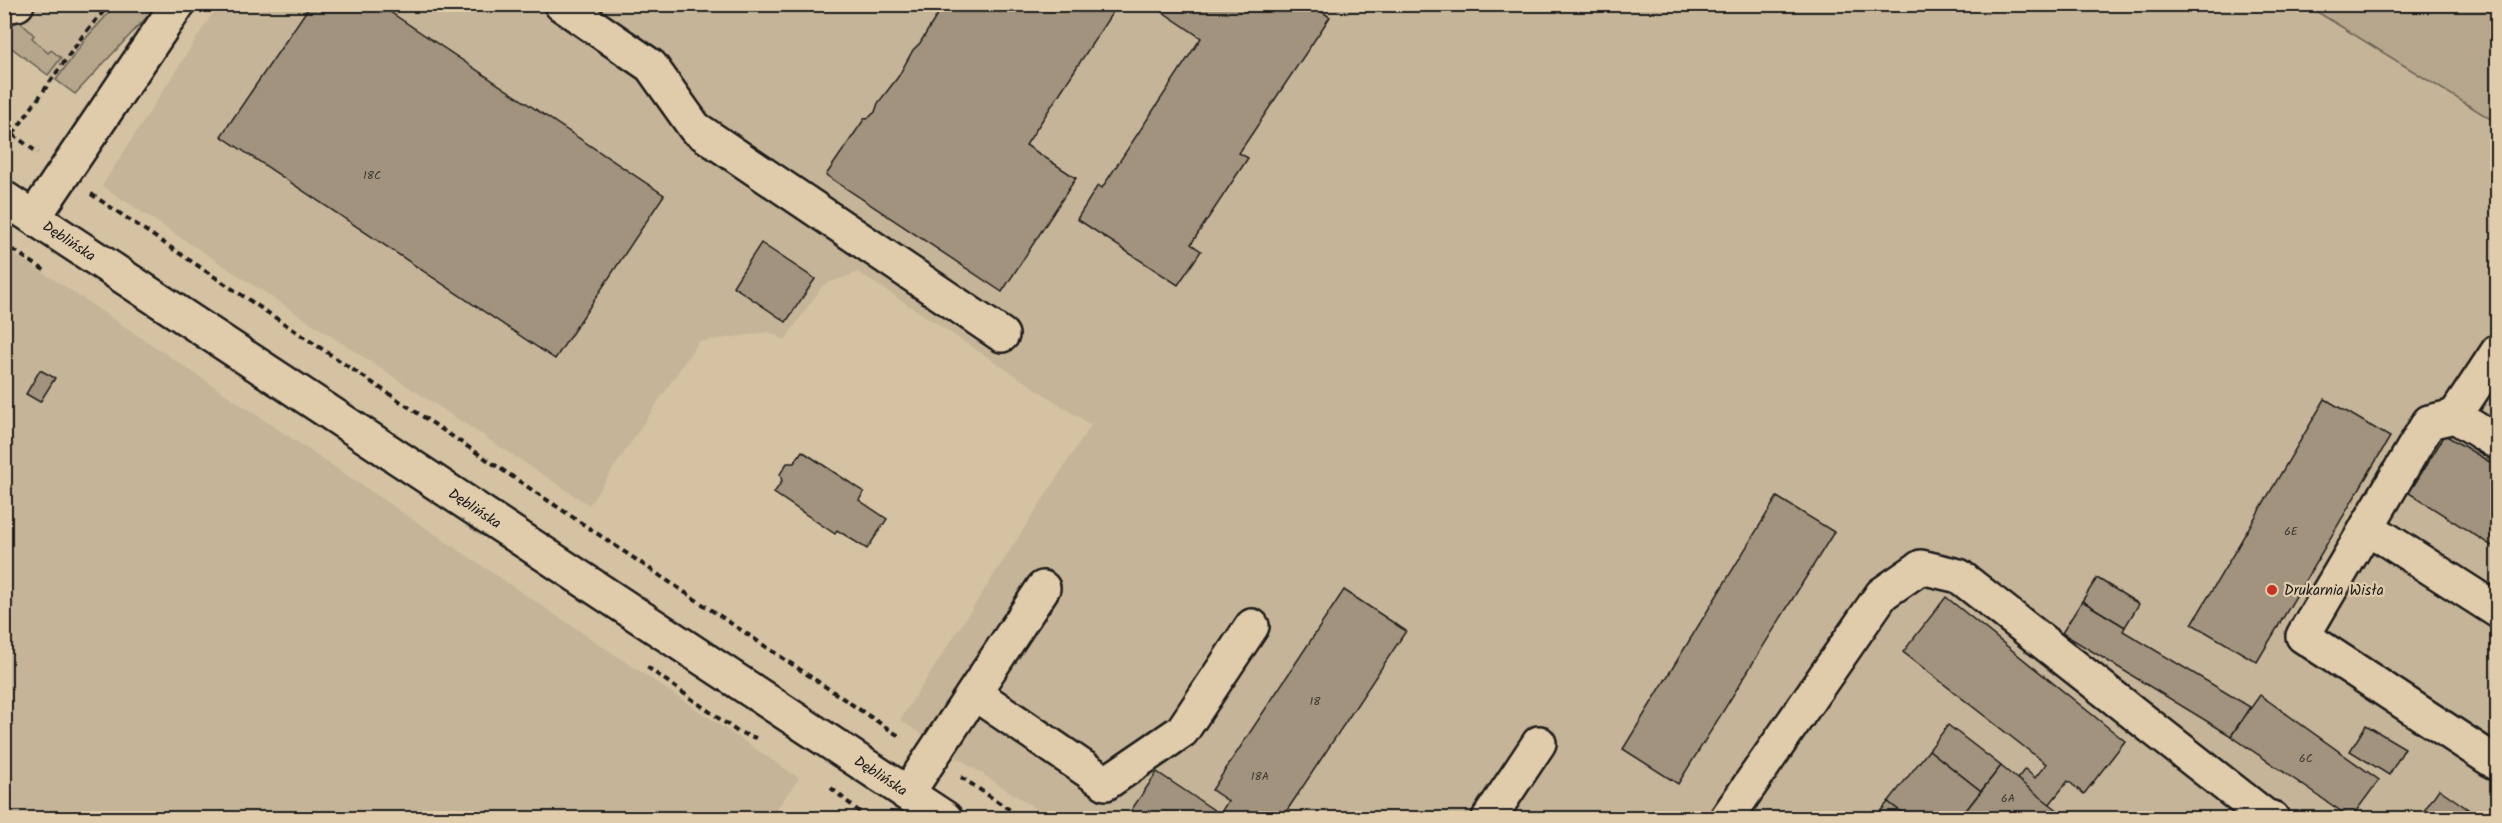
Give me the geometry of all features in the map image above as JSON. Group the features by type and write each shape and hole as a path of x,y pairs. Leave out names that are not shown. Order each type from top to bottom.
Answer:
{"main road":[{"path":"4,6 17,4"},
{"path":"34,217 178,4"},
{"path":"561,4 651,66 695,128 1002,335"},
{"name":"Dęblińska","path":"5,197 945,819"},
{"path":"2498,351 2455,416 2429,422 2303,636 2498,764"},
{"path":"2455,416 2498,443"},
{"path":"2367,527 2498,610"},
{"path":"1727,819 1882,594 1921,567 1959,576 2265,816 2272,819"},
{"path":"907,794 1043,588"},
{"path":"974,693 1106,783 1182,731 1252,626"},
{"path":"1489,819 1539,743"}],"path":[{"path":"13,134 84,34 110,4"},
{"path":"2489,4 2498,12"},
{"path":"4,128 106,204 1022,819"},
{"path":"4,244 50,273"}],"shaded area":[{"path":"5,5 158,5 75,94 5,43"},
{"path":"116,5 158,5 75,94 56,80 87,37"},
{"path":"218,5 2306,5 2497,123 2497,818 1050,818 900,720 1091,425 858,272 823,285 785,340 769,332 698,342 589,505 102,186"},
{"path":"2306,5 2497,5 2497,123"},
{"path":"19,21 48,53 51,50 61,58 48,75 5,43 5,28"},
{"path":"4,248 799,778 770,818 5,818"}],"building":[{"path":"311,4 378,4 664,195 555,359 221,136"},
{"path":"944,4 1118,4 1026,145 1076,178 1002,292 826,175 865,118 867,119 875,112 878,103 898,77"},
{"path":"1151,4 1310,4 1330,17 1239,153 1248,158 1191,244 1201,251 1178,285 1077,219 1098,185 1102,188 1201,38"},
{"path":"761,243 815,279 786,322 733,286"},
{"path":"40,370 55,378 40,402 26,394"},
{"path":"2325,399 2390,437 2257,662 2192,624"},
{"path":"2445,435 2498,467 2498,550 2409,493"},
{"path":"802,451 864,492 859,500 887,519 867,549 837,530 835,534 774,493 782,481 780,474 787,463 794,463"},
{"path":"1777,497 1834,532 1678,784 1623,749"},
{"path":"2097,578 2139,604 2125,627 2082,601"},
{"path":"1344,590 1406,631 1282,818 1126,818 1157,772 1220,814 1228,801 1212,790"},
{"path":"1946,597 2125,741 2084,794 2068,781 2049,805 2017,779 2025,769 2035,778 2046,764 1903,652"},
{"path":"2082,601 2125,627 2123,631 2250,707 2231,736 2062,633"},
{"path":"2260,695 2379,780 2351,818 2231,736"},
{"path":"1948,725 2001,766 1981,791 1929,750"},
{"path":"2366,725 2405,748 2389,775 2350,751"},
{"path":"1929,750 1981,791 1960,818 1909,818 1888,802"},
{"path":"2001,766 2017,779 2068,818 1960,818"},
{"path":"2439,789 2481,818 2425,818 2421,815"},
{"path":"1888,802 1909,818 1875,818"}],"place":[{"name":"Drukarnia Wisła","path":"2272,590"}]}
